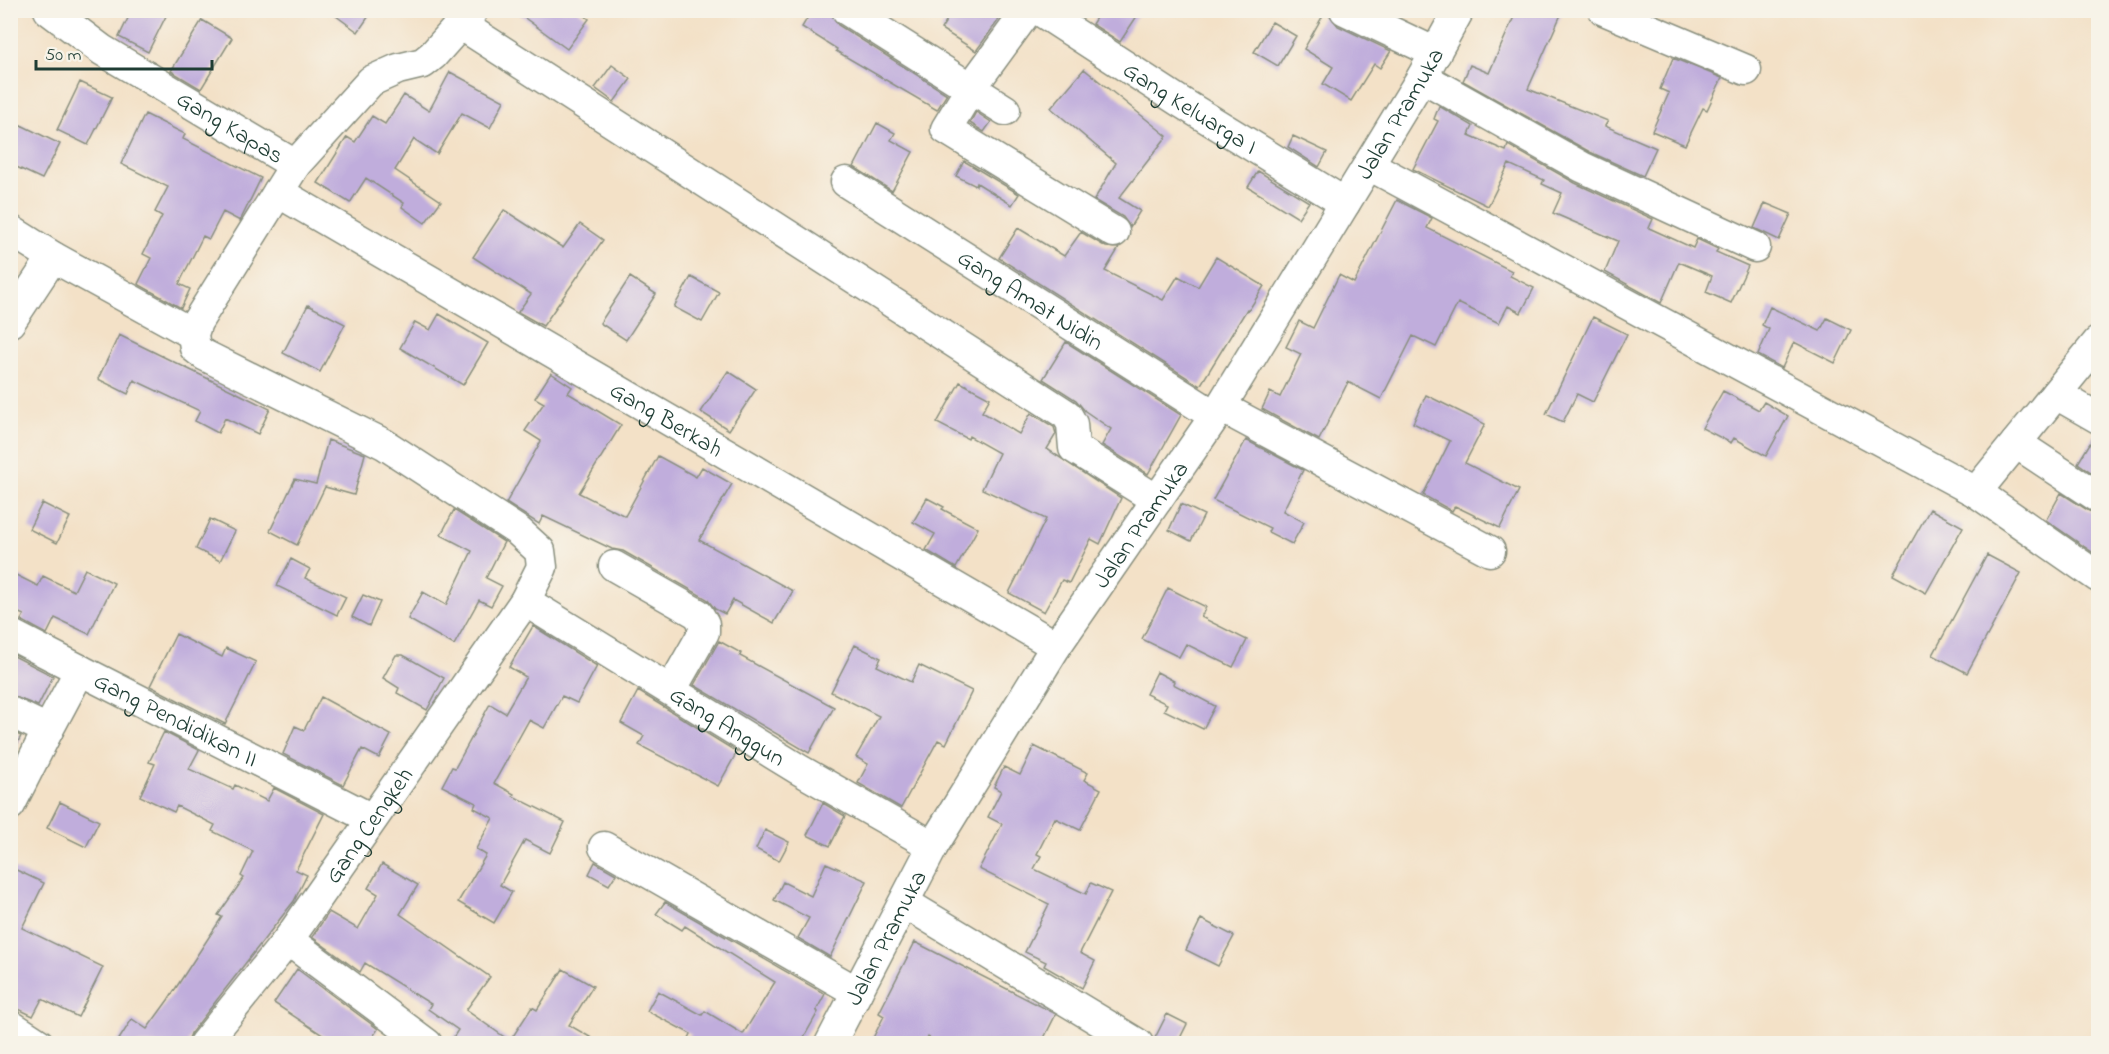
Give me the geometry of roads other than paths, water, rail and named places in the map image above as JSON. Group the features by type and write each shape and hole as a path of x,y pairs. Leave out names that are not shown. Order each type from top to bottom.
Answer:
{"street":[{"name":"Gang Kapas","path":"49,10 102,50 295,165 208,301 193,334"},
{"path":"847,10 1005,110"},
{"path":"1028,10 971,88 946,129 1114,232"},
{"name":"Gang Keluarga I","path":"1039,10 1345,203"},
{"path":"1346,10 1582,167 1755,247"},
{"name":"Jalan Pramuka","path":"830,1044 933,846 1056,646 1218,412 1429,65 1459,10"},
{"path":"1604,10 1746,70"},
{"path":"295,165 371,81 398,69 423,63 433,55 466,17 1067,415 1072,424 1074,448 1157,500"},
{"path":"1369,165 1976,492 2098,576"},
{"name":"Gang Amat Nidin","path":"846,182 1218,412 1490,551"},
{"name":"Gang Berkah","path":"278,192 1056,646"},
{"path":"10,230 52,257 193,334"},
{"path":"10,322 52,257"},
{"name":"Gang Cengkeh","path":"193,334 195,348 204,355 384,444 528,538 540,551 542,567 525,601 370,818 288,940 204,1044"},
{"path":"1976,492 2098,342"},
{"path":"2056,394 2098,418"},
{"path":"2016,443 2098,496"},
{"path":"614,566 698,614 704,624 704,632 671,690"},
{"name":"Gang Anggun","path":"525,601 798,769 933,846"},
{"path":"10,634 80,670"},
{"name":"Gang Pendidikan II","path":"10,806 80,670 370,818"},
{"path":"10,712 48,730"},
{"path":"604,847 857,992"},
{"path":"905,903 1138,1044"},
{"path":"288,940 427,1044"},
{"path":"10,1025 39,1044"}]}
